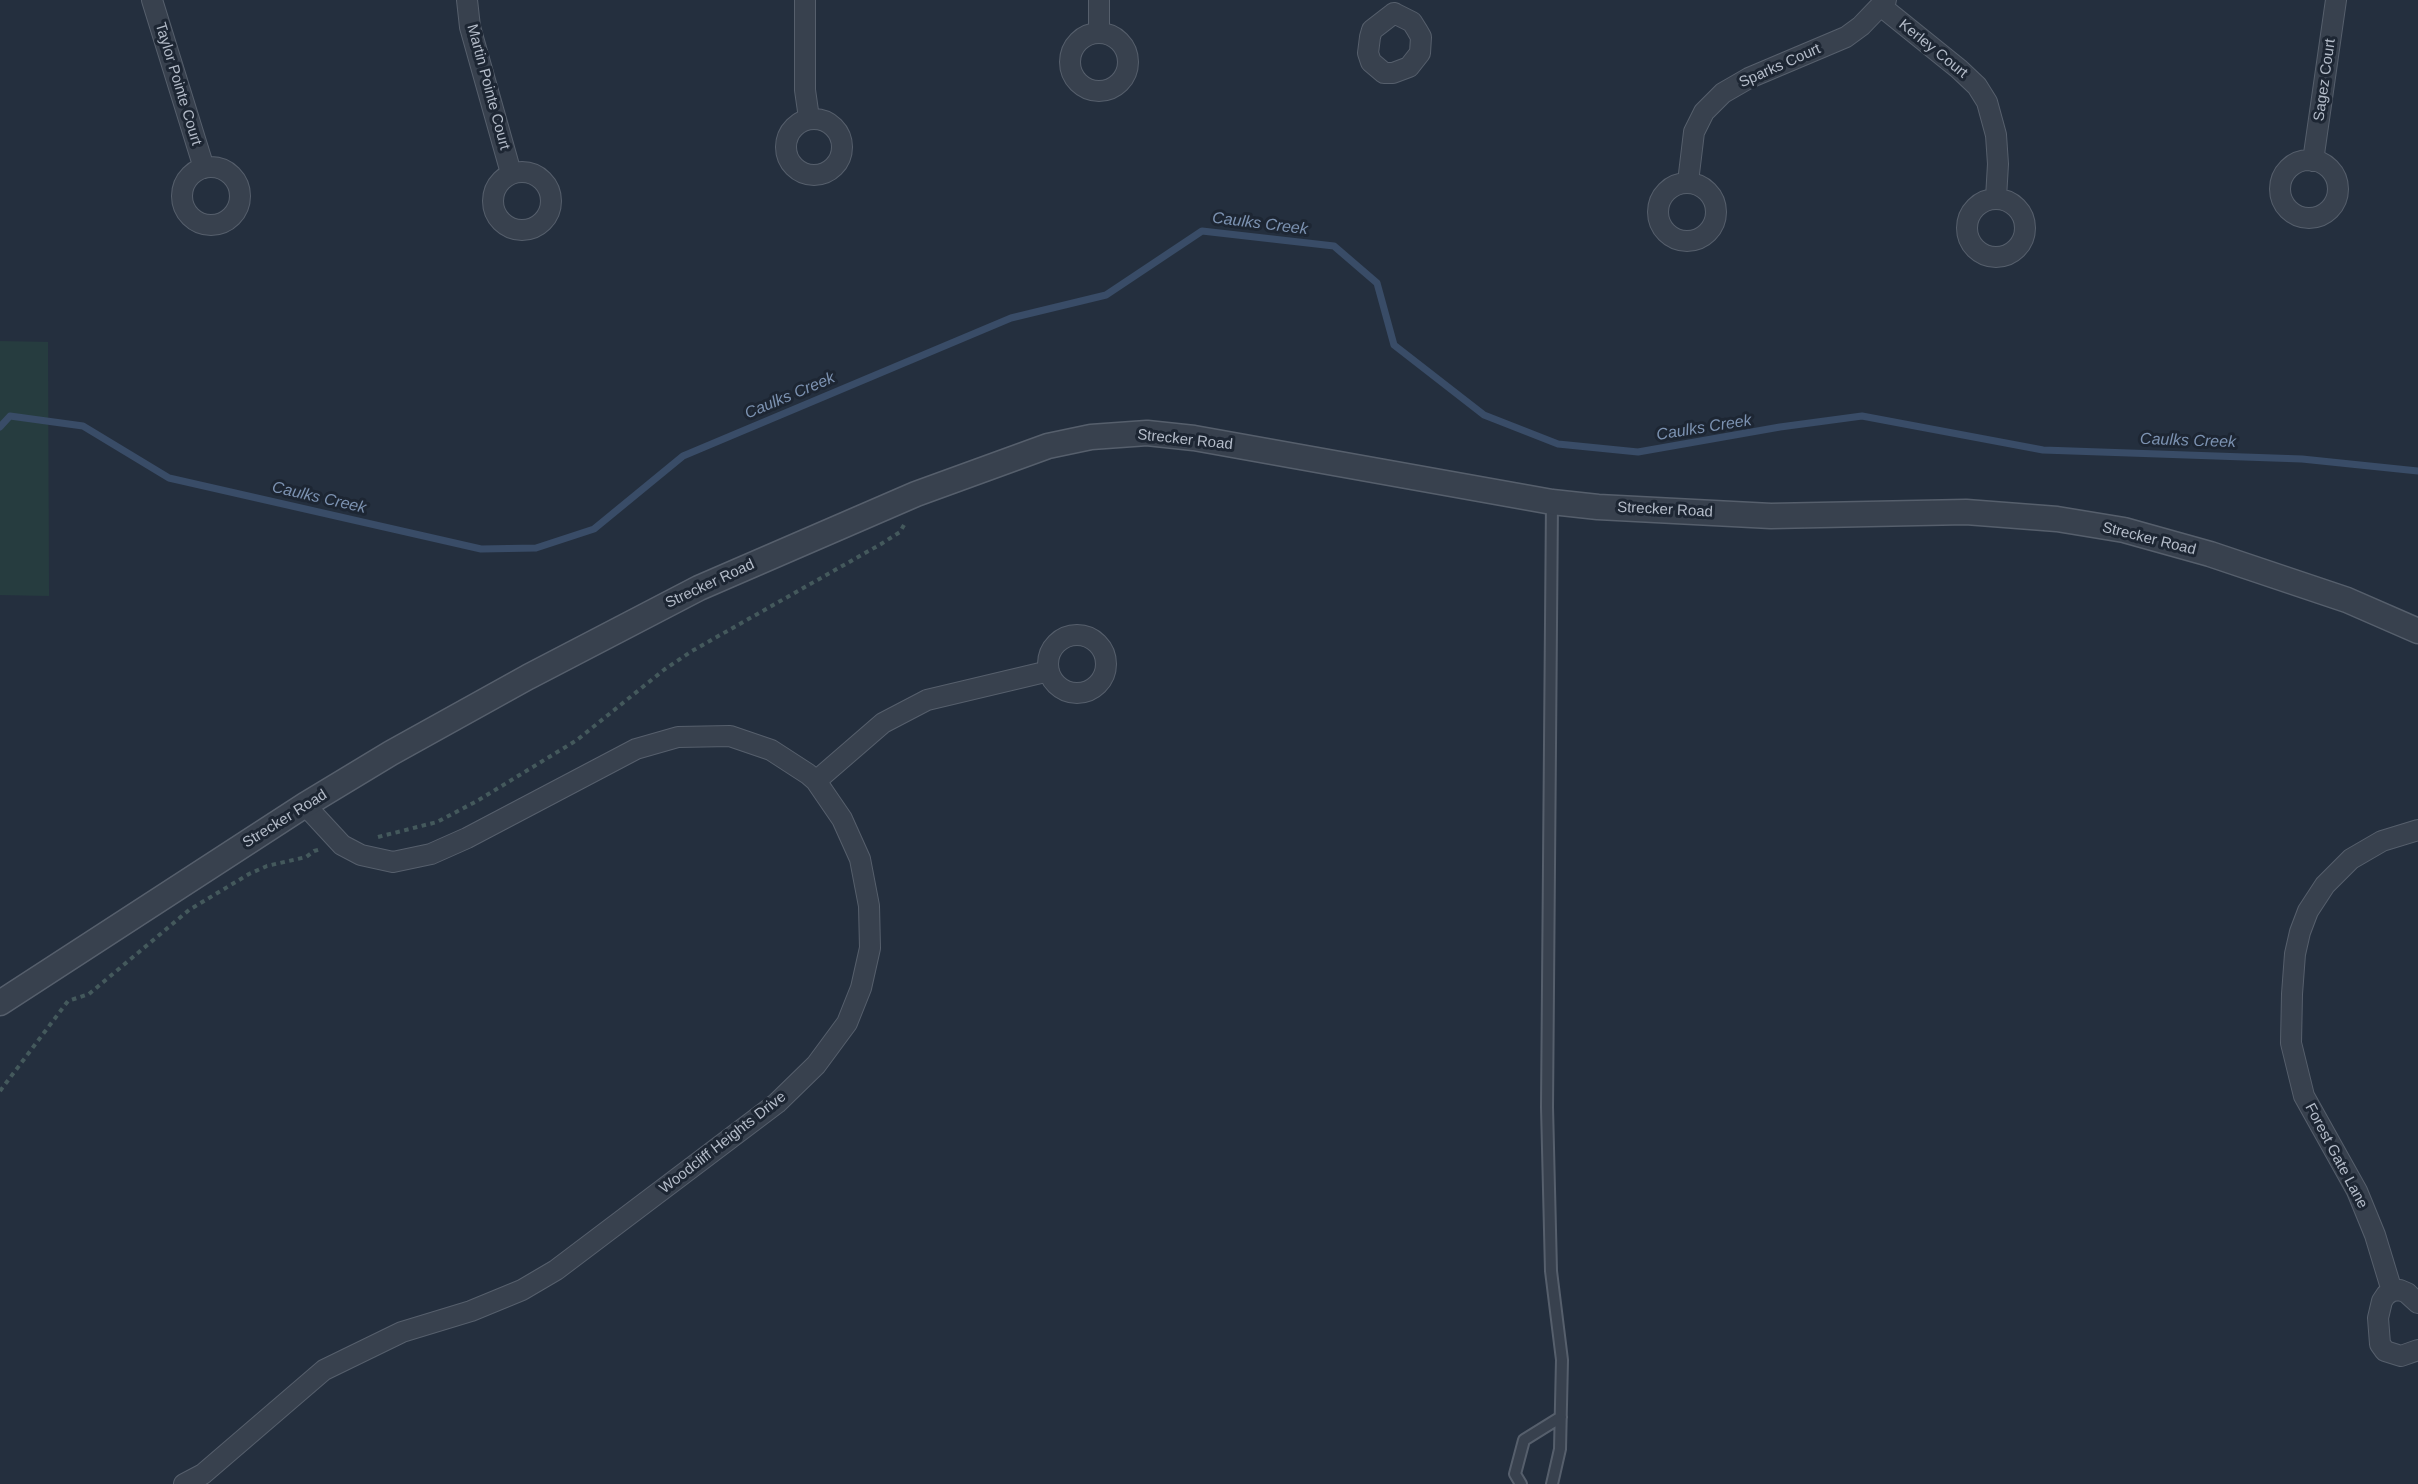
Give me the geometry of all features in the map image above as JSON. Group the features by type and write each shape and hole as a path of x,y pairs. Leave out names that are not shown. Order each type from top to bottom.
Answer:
{"street":[{"name":"Taylor Pointe Court","path":"152,0 204,168"},
{"name":"Martin Pointe Court","path":"467,0 470,27 512,173"},
{"path":"805,0 805,90 809,118"},
{"path":"1099,0 1099,33"},
{"name":"Sagez Court","path":"2313,161 2336,0"},
{"name":"Sparks Court","path":"1688,182 1694,132 1704,112 1723,93 1749,78 1846,37 1861,26 1884,3"},
{"name":"Kerley Court","path":"1884,3 1977,86 1987,102 1996,135 1998,164 1996,198"},
{"name":"Strecker Road","path":"0,1003 305,805 391,753 528,677 699,588 916,494 1048,446 1090,437 1147,433 1205,440 1552,502 1598,507 1771,516 1966,512 2057,519 2124,530 2210,554 2348,600 2418,631"},
{"path":"816,781 884,723 927,700 1049,671"},
{"name":"Woodcliff Heights Drive","path":"184,1484 203,1474 324,1370 402,1332 471,1311 522,1290 556,1270 777,1103 816,1065 847,1023 861,988 870,948 869,906 860,860 842,819 816,781 771,750 730,736 678,737 636,749 467,838 431,854 393,862 361,855 342,845 305,805"},
{"name":"Forest Gate Lane","path":"2392,1291 2375,1235 2357,1191 2304,1096 2291,1043 2292,994 2295,954 2301,932 2308,911 2325,885 2350,858 2382,841 2418,830"},
{"path":"2418,1303 2400,1290 2386,1295 2379,1309 2378,1332 2380,1344 2392,1355 2410,1354 2418,1350"}],"lane":[{"path":"1552,502 1547,1107 1551,1271 1562,1360 1560,1449 1552,1484"},
{"path":"1521,1484 1515,1474 1524,1440 1561,1416"}],"path":[{"path":"376,837 437,822 477,801 577,740 665,669 692,651 900,532 910,516 916,494"},
{"path":"0,1092 68,1001 89,994 189,910 267,866 306,857 314,851 342,845"}],"green space":[{"path":"0,341 48,342 49,596 0,595"}],"waterway":[{"name":"Caulks Creek","path":"0,427 10,416 83,426 169,478 481,549 536,548 594,529 683,456 1011,318 1106,295 1202,231 1334,246 1377,283 1394,345 1484,415 1558,444 1638,452 1780,427 1862,416 2043,450 2302,459 2418,471"}]}
